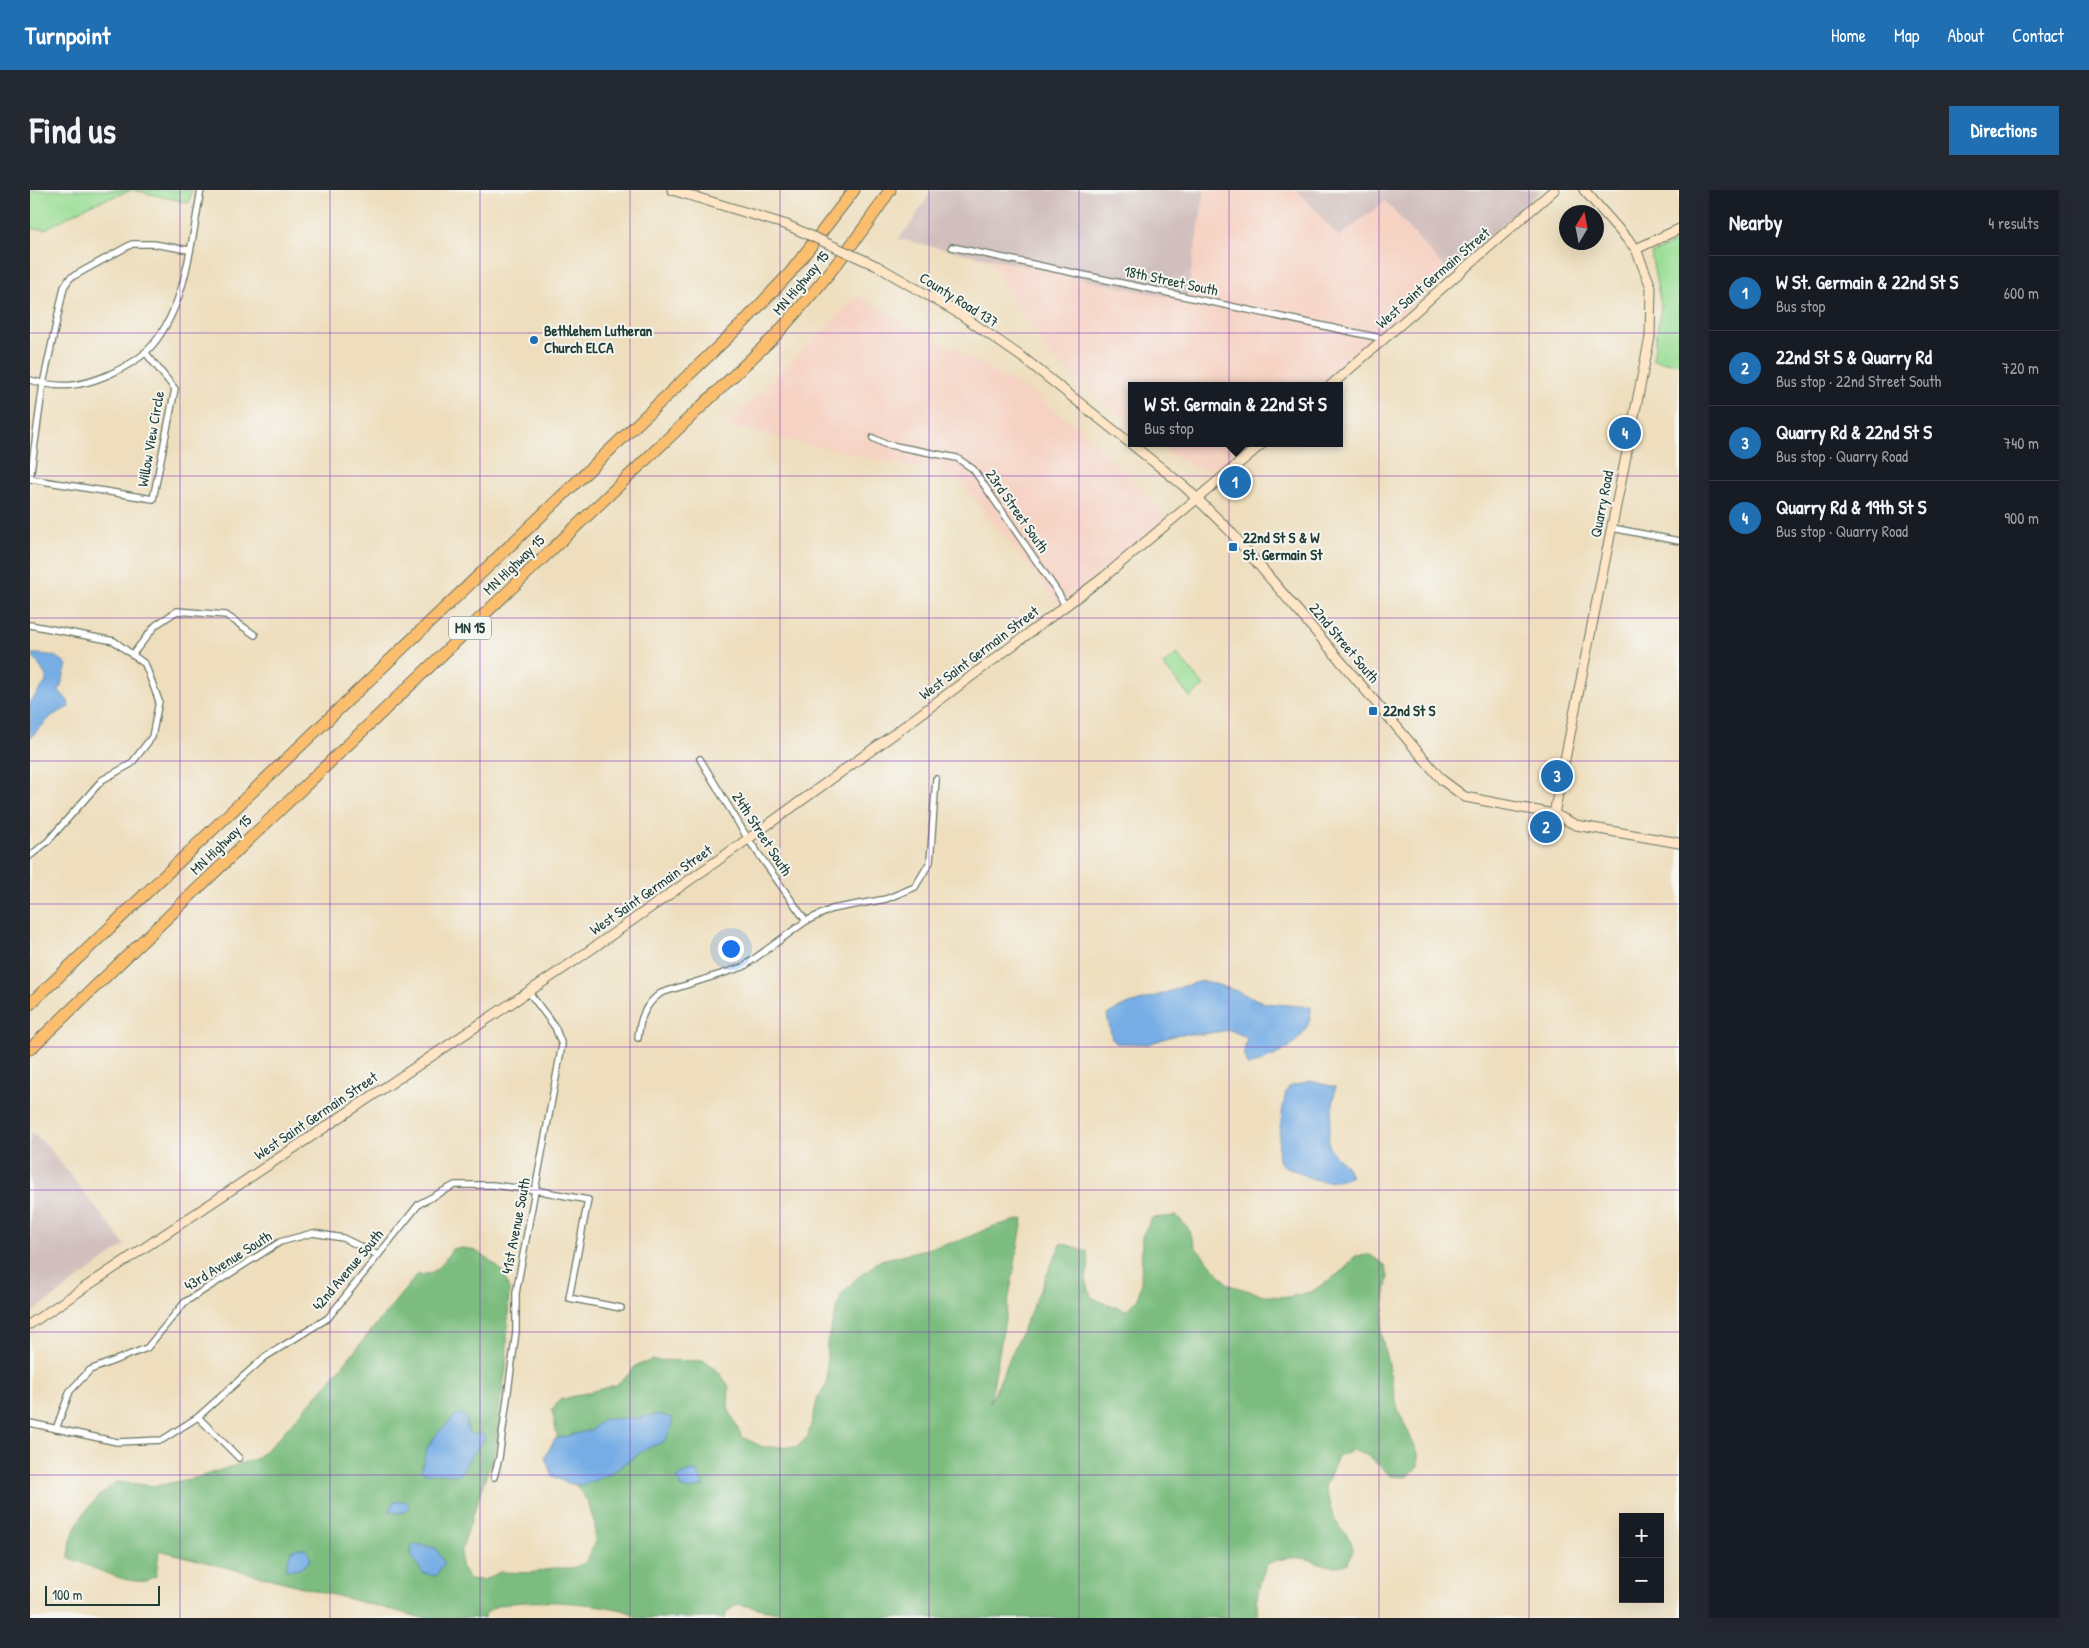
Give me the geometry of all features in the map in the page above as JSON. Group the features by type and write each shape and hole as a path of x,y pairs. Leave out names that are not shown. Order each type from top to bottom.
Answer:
{"highway":[{"name":"MN Highway 15","path":"30,1004 744,322 790,273 854,190"},
{"name":"MN Highway 15","path":"30,1049 774,337 816,290 874,215 890,190"}],"street":[{"path":"30,380 59,387 99,379 119,370 145,352 159,337 171,316 180,292 201,190"},
{"name":"County Road 137","path":"672,190 787,225 877,266 960,314 1026,360 1128,443"},
{"name":"West Saint Germain Street","path":"1335,382 1554,190"},
{"name":"Quarry Road","path":"1554,814 1650,337 1651,287 1636,249 1584,190"},
{"path":"1636,249 1679,229"},
{"path":"43,384 64,287 70,278 132,244 153,244 189,250"},
{"name":"18th Street South","path":"952,247 1385,338"},
{"name":"Willow View Circle","path":"43,384 30,479 153,499 175,389 145,352"},
{"name":"23rd Street South","path":"873,438 885,444 957,458 973,469 1059,594 1065,606"},
{"name":"County Road 137","path":"1133,447 1196,498"},
{"name":"West Saint Germain Street","path":"30,1324 528,991 748,839 894,734 1104,577 1258,447"},
{"name":"22nd Street South","path":"1196,498 1210,510 1247,550 1442,780 1465,797 1554,814 1576,825 1679,843"},
{"path":"1612,528 1679,541"},
{"path":"132,654 156,625 177,612 226,615 256,635"},
{"path":"30,625 114,641 145,664 159,702 152,737 130,764 102,780 48,841 30,856"},
{"name":"24th Street South","path":"700,758 748,839 806,920"},
{"path":"638,1038 640,1020 650,1000 661,993 742,967 806,920 832,909 886,899 915,887 930,862 936,779"},
{"name":"41st Avenue South","path":"494,1477 499,1458 516,1332 516,1293 562,1045 555,1028 528,991"},
{"name":"42nd Avenue South","path":"30,1423 117,1442 162,1440 198,1417 265,1357 328,1318 419,1204 455,1185 535,1190 588,1200 569,1298 621,1308"},
{"name":"43rd Avenue South","path":"56,1429 70,1391 90,1370 148,1348 186,1302 280,1242 313,1233 343,1238 378,1255"},
{"path":"198,1417 239,1458"}],"shaded area":[{"path":"932,190 1205,190 1186,301 898,239 911,224"},
{"path":"1205,190 1297,190 1339,237 1384,201 1448,272 1373,341 1325,382 1128,382 1128,422 1054,359 1013,301 988,258 1185,301"},
{"path":"1297,190 1542,190 1448,272 1385,201 1339,237"},
{"path":"858,296 1021,386 1041,400 1085,433 1135,482 1168,519 1060,606 957,477 726,426"},
{"path":"1159,447 1246,447 1221,466 1206,470 1190,466"},
{"path":"30,1133 45,1143 125,1245 30,1314"}],"green space":[{"path":"30,190 132,190 90,205 45,229 30,229"},
{"path":"133,190 192,190 189,203"},
{"path":"1679,241 1679,364 1653,360 1661,305 1651,254"},
{"path":"1177,654 1204,686 1190,697 1163,665"},
{"path":"1177,1216 1188,1228 1196,1248 1229,1285 1267,1296 1289,1297 1311,1292 1343,1271 1355,1256 1370,1255 1385,1265 1388,1277 1381,1333 1398,1410 1418,1453 1418,1467 1406,1477 1391,1476 1367,1455 1352,1450 1338,1456 1325,1487 1334,1519 1351,1541 1353,1551 1348,1563 1330,1566 1302,1558 1293,1558 1267,1564 1258,1590 1258,1618 808,1618 737,1604 727,1612 725,1618 638,1618 628,1612 600,1606 560,1602 519,1602 504,1604 491,1609 484,1618 423,1618 159,1550 156,1576 145,1581 127,1580 117,1577 69,1558 73,1534 83,1514 116,1482 156,1486 199,1477 255,1459 273,1444 328,1383 417,1275 435,1271 452,1249 464,1248 476,1251 492,1262 504,1273 509,1290 506,1370 500,1401 497,1443 461,1551 461,1567 469,1579 484,1580 500,1572 530,1573 555,1568 572,1568 585,1563 591,1552 595,1542 595,1525 588,1502 572,1480 562,1461 552,1410 560,1400 616,1385 635,1366 653,1360 704,1361 719,1372 729,1387 728,1408 742,1437 763,1447 797,1447 808,1436 818,1398 827,1384 827,1341 842,1293 857,1278 881,1260 959,1241 994,1226 1023,1219 990,1403 1061,1243 1087,1251 1089,1265 1086,1279 1091,1297 1108,1305 1126,1310 1138,1299 1141,1284 1142,1236 1152,1218"}],"water":[{"path":"32,654 55,657 67,665 59,691 68,701 69,707 53,715 30,738 30,702 46,682 46,676"},
{"path":"1205,981 1237,991 1265,1003 1311,1007 1310,1019 1299,1039 1290,1046 1280,1053 1248,1066 1244,1052 1247,1039 1230,1030 1203,1034 1179,1034 1148,1044 1116,1043 1112,1039 1107,1015 1132,1003"},
{"path":"1311,1081 1335,1087 1329,1128 1329,1143 1332,1152 1344,1163 1349,1171 1351,1176 1344,1179 1337,1181 1316,1180 1280,1162 1278,1149 1286,1092 1289,1087"},
{"path":"457,1414 462,1414 466,1419 468,1432 473,1435 482,1433 485,1438 473,1453 460,1475 425,1473 421,1471 427,1448 436,1435"},
{"path":"659,1414 672,1418 672,1426 665,1441 646,1449 608,1475 584,1485 570,1484 552,1476 545,1457 555,1439 591,1430 603,1419 637,1418"},
{"path":"690,1471 697,1471 704,1486 691,1490 682,1488 677,1479 679,1476"},
{"path":"406,1501 409,1504 408,1509 402,1513 390,1512 393,1502"},
{"path":"418,1544 436,1548 444,1563 436,1576 423,1573 412,1557 411,1547"},
{"path":"298,1548 306,1549 311,1559 300,1568 285,1570 291,1551"}],"place":[{"name":"Bethlehem Lutheran Church ELCA","path":"534,340"},
{"name":"Quarry Rd & 19th St S","path":"1625,433"},
{"name":"W St. Germain & 22nd St S","path":"1235,482"},
{"name":"22nd St S & W St. Germain St","path":"1233,547"},
{"name":"22nd St S","path":"1373,711"},
{"name":"Quarry Rd & 22nd St S","path":"1557,776"},
{"name":"22nd St S & Quarry Rd","path":"1546,827"}]}
